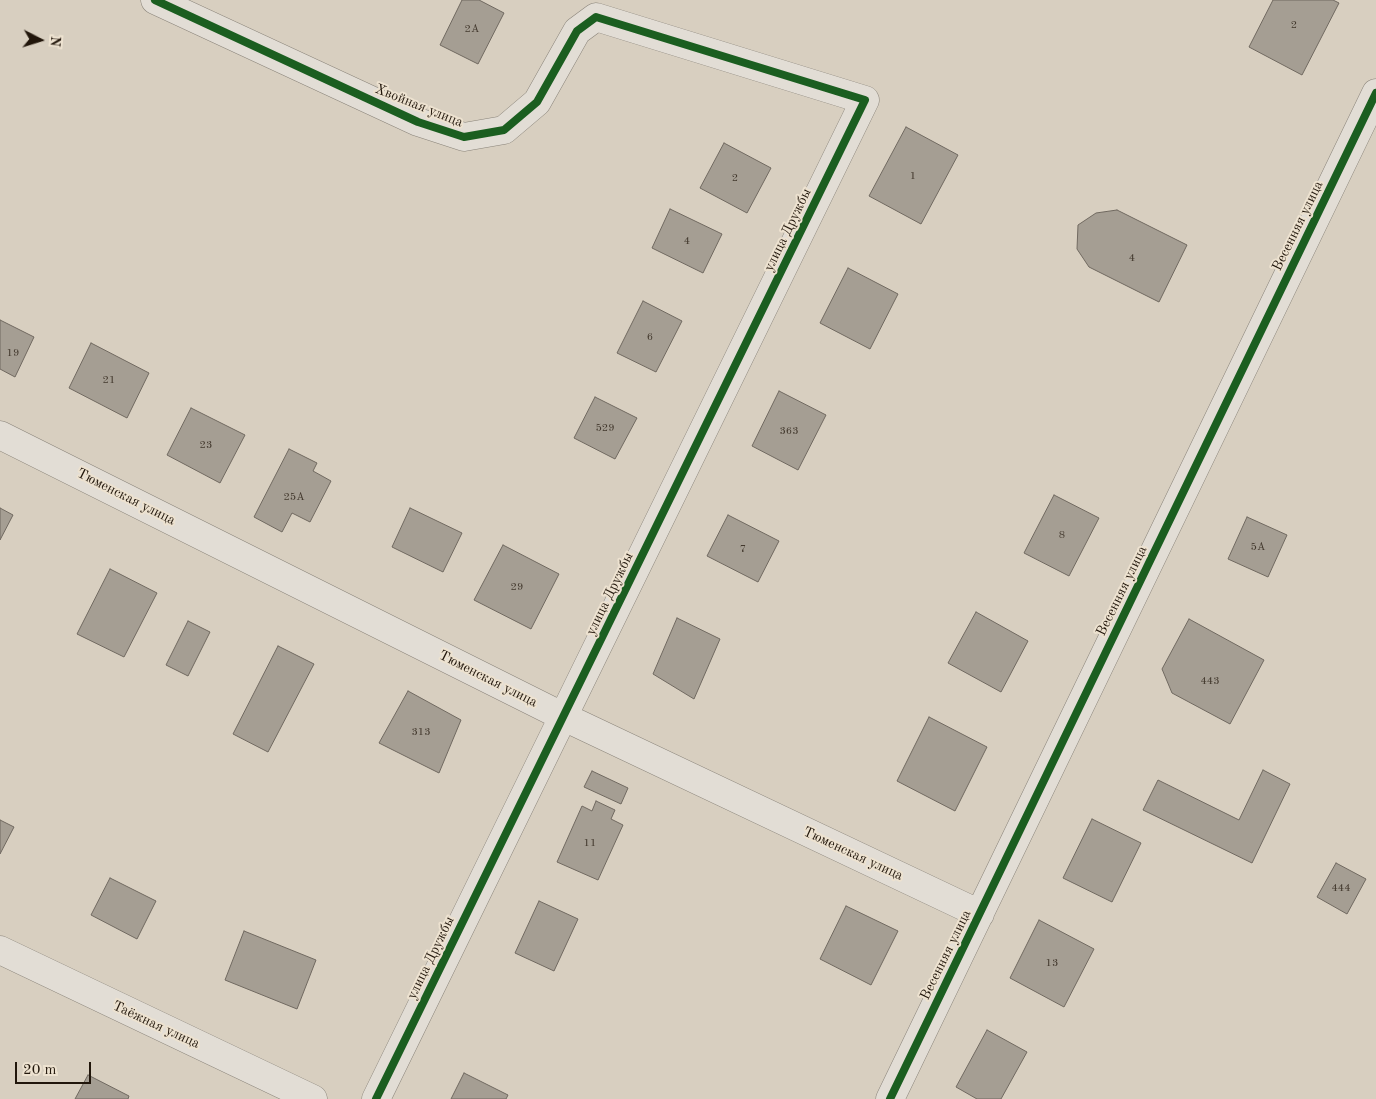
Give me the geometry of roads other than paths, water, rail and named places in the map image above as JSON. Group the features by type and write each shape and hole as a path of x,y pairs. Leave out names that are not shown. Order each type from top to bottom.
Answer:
{"street":[{"name":"Хвойная улица","path":"155,0 418,122 464,137 504,130 537,102 577,31 596,17 865,100"},
{"name":"Весенняя улица","path":"890,1099 1376,93"},
{"name":"улица Дружбы","path":"376,1099 865,100"},
{"name":"Тюменская улица","path":"0,435 564,716 980,914"},
{"name":"Таёжная улица","path":"0,950 313,1099"}]}
